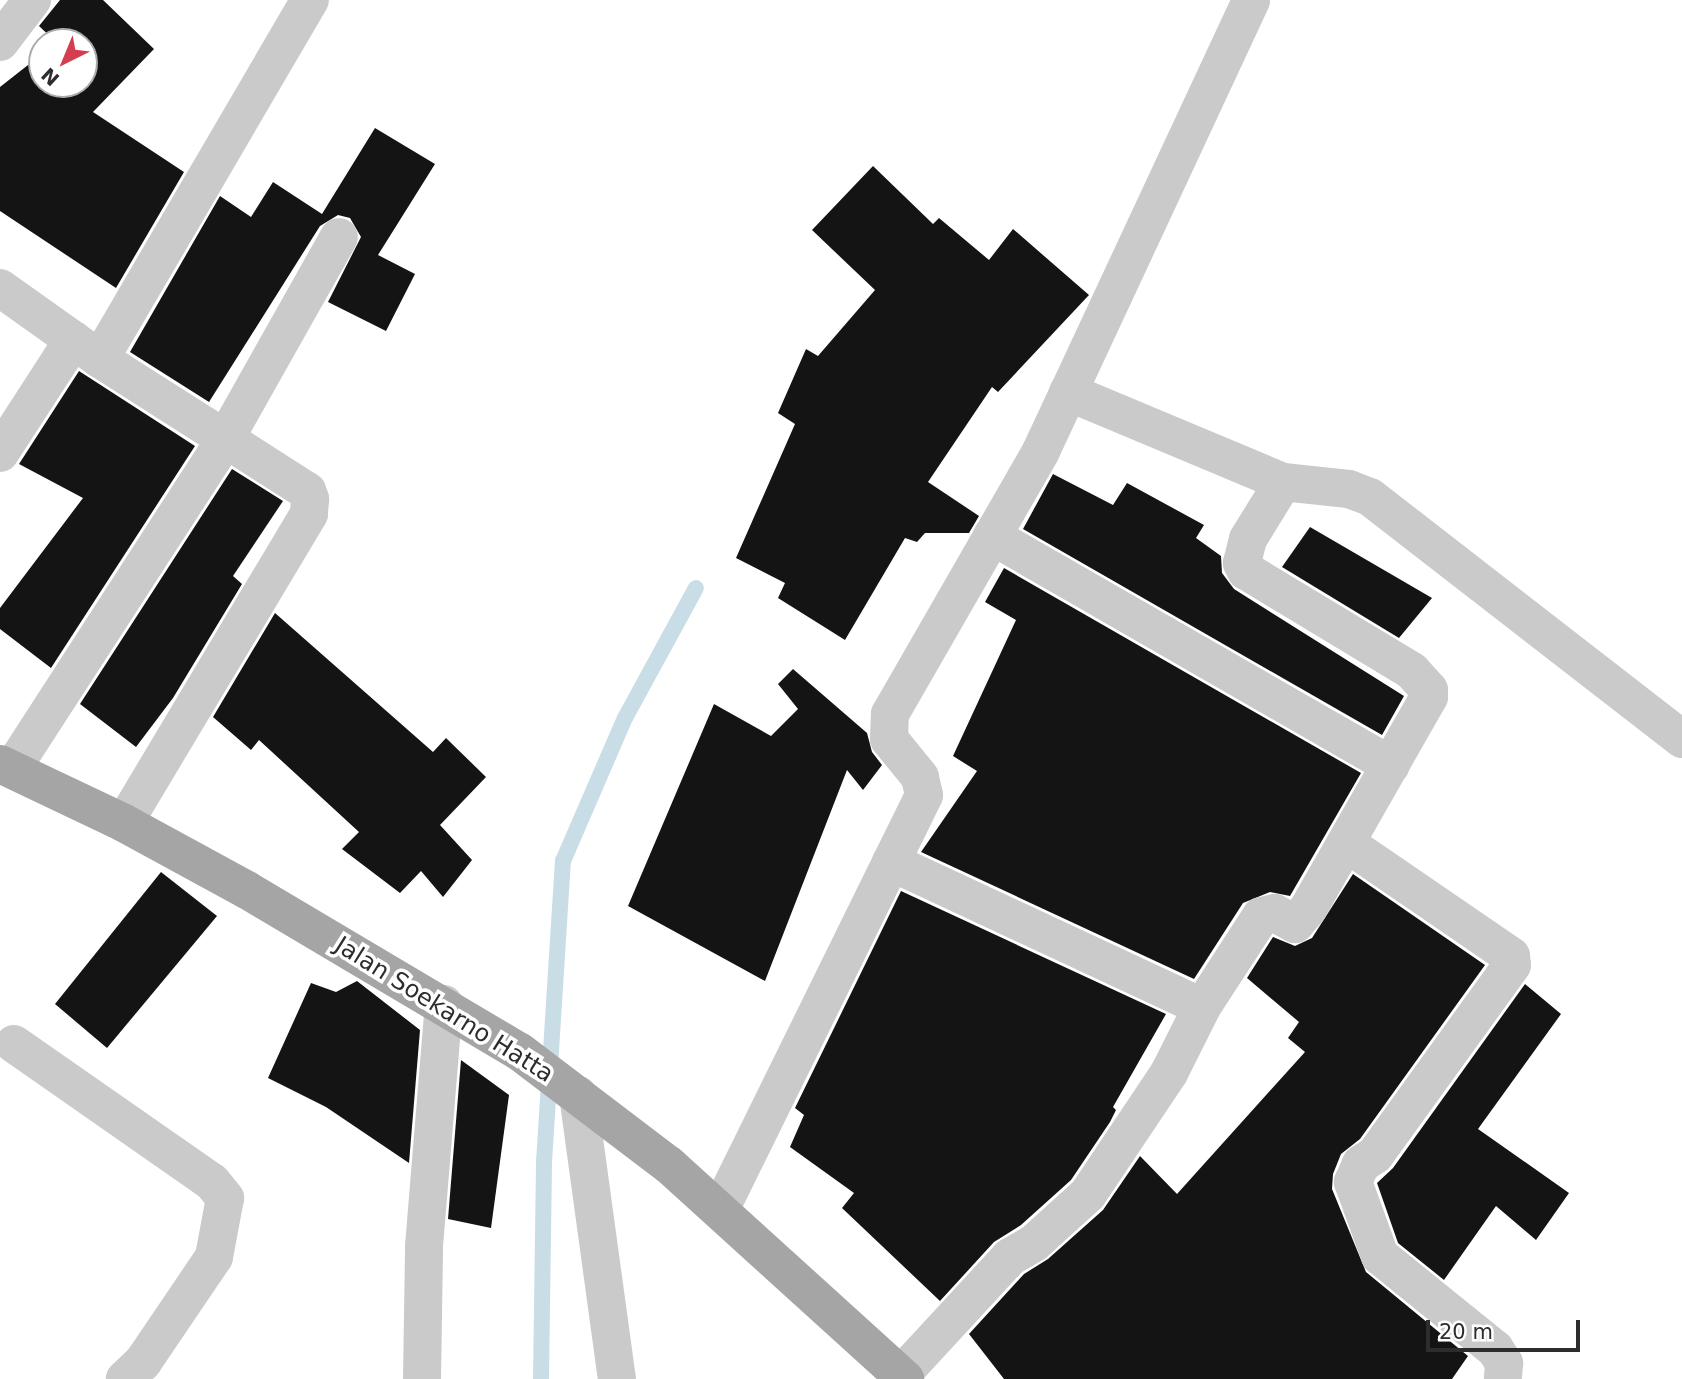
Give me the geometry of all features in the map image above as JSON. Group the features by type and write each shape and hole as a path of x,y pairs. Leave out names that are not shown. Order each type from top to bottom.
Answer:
{"main road":[{"name":"Jalan Soekarno Hatta","path":"6,766 124,823 444,1004 520,1052 573,1091 720,1210 903,1377"}],"street":[{"path":"0,42 32,0"},
{"path":"0,453 86,349 310,0"},
{"path":"720,1210 924,795 920,777 889,739 890,714 1041,451 1251,0"},
{"path":"6,766 224,440 338,237"},
{"path":"0,288 86,349 307,491 309,514 124,823"},
{"path":"1068,392 1283,482 1349,489 1370,498 1682,739"},
{"path":"903,1377 1010,1257 1034,1243 1088,1194 1169,1073 1202,1007 1261,916 1275,913 1295,924 1391,765 1429,690 1412,671 1246,571 1242,563 1248,539 1283,482"},
{"path":"992,536 1391,765"},
{"path":"1346,842 1511,956 1513,965 1375,1155 1361,1164 1353,1182 1380,1256 1495,1349 1504,1363 1503,1379"},
{"path":"891,862 1202,1007"},
{"path":"422,1379 424,1246 444,1004"},
{"path":"14,1044 212,1182 225,1198 214,1258 163,1335 125,1379"},
{"path":"573,1091 617,1379"}],"building":[{"path":"60,0 103,0 154,49 93,112 184,172 116,288 0,211 0,87 28,65 28,98 98,98 98,28 39,26"},
{"path":"375,128 435,164 378,255 415,274 386,331 328,302 361,237 350,218 338,215 320,226 209,402 130,352 220,196 251,217 273,182 322,214"},
{"path":"873,166 933,224 939,218 989,260 1013,229 1089,295 998,392 992,387 928,482 979,516 969,533 925,533 917,542 905,538 845,640 778,598 785,583 736,558 795,424 778,413 806,349 818,356 875,290 812,230"},
{"path":"79,371 195,446 51,668 0,629 0,608 83,498 19,464"},
{"path":"232,469 283,501 233,576 242,584 173,698 136,747 80,704"},
{"path":"1053,474 1113,505 1127,483 1204,525 1196,538 1221,556 1222,573 1234,589 1404,696 1382,735 1023,529"},
{"path":"1310,527 1432,598 1399,638 1282,567"},
{"path":"1004,568 1361,773 1290,896 1270,892 1243,903 1194,979 921,852 977,771 953,756 1016,620 985,602"},
{"path":"275,613 433,752 446,738 486,777 440,825 472,860 443,897 421,871 400,893 342,849 359,832 259,740 251,750 213,717"},
{"path":"793,669 867,733 872,752 882,765 863,790 847,770 765,981 628,906 714,704 771,736 798,709 778,684"},
{"path":"161,872 217,916 107,1048 55,1004"},
{"path":"1353,874 1485,965 1360,1139 1341,1154 1333,1174 1332,1189 1366,1272 1468,1356 1452,1379 1004,1379 969,1334 1024,1274 1048,1259 1103,1210 1140,1156 1177,1194 1305,1052 1288,1038 1299,1022 1247,978 1273,937 1295,946 1312,938"},
{"path":"901,891 1166,1014 1113,1107 1116,1110 1110,1122 1071,1180 1021,1225 994,1242 940,1301 842,1208 854,1193 790,1147 804,1115 795,1108"},
{"path":"357,981 420,1030 409,1163 326,1107 268,1078 311,983 336,992"},
{"path":"1525,984 1561,1014 1478,1129 1569,1193 1536,1240 1496,1206 1444,1280 1398,1243 1377,1183 1393,1168"},
{"path":"461,1060 509,1095 491,1228 448,1219"}],"waterway":[{"path":"541,1379 544,1162 563,861 625,718 696,588"}]}
